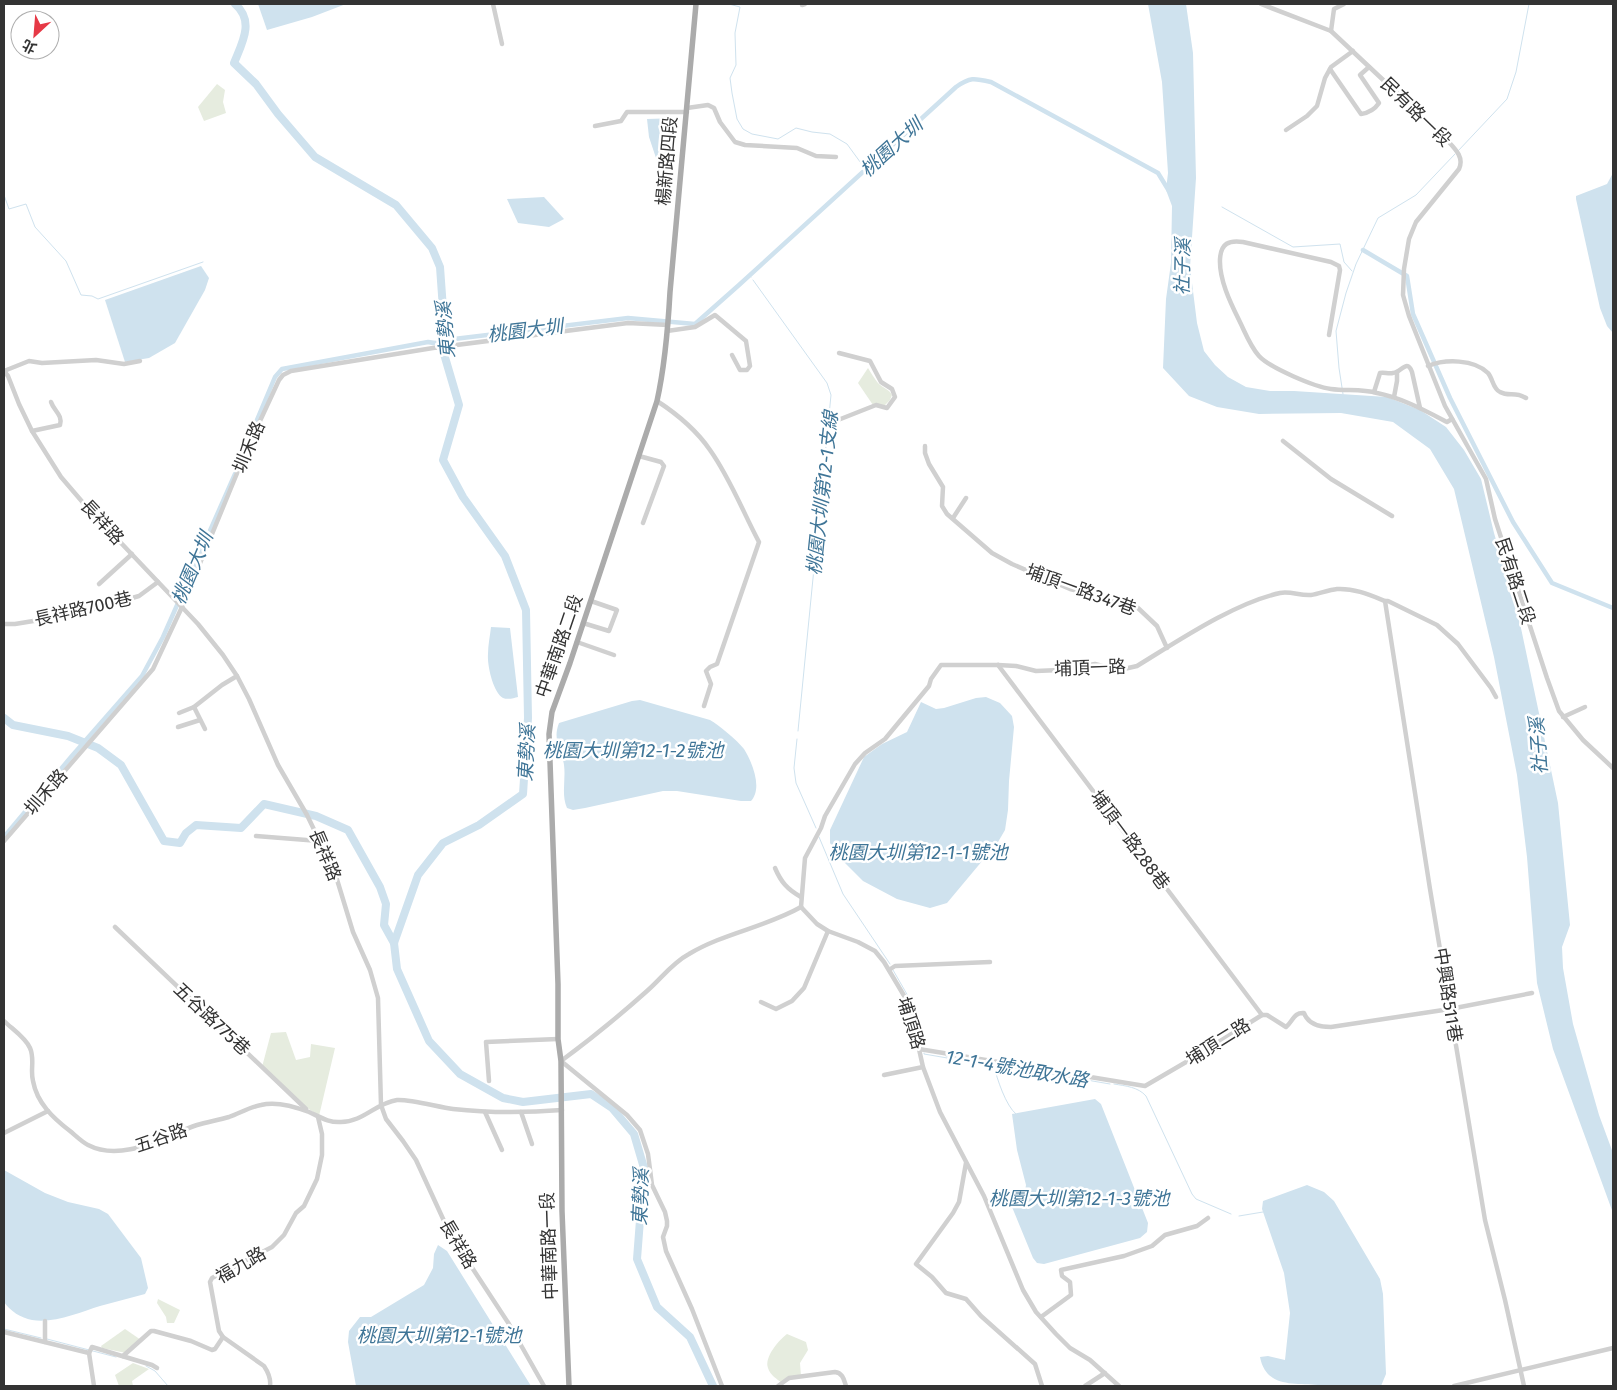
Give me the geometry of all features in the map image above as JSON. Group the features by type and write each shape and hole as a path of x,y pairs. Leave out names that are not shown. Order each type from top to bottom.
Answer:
{"main road":[{"name":"楊新路四段","path":"668,325 696,4"},
{"name":"中華南路二段","path":"560,1077 561,1061 558,1039 558,984 549,734 552,712 657,401 662,379 668,325"},
{"name":"中華南路一段","path":"560,1077 562,1107 562,1211 569,1386"}],"street":[{"path":"494,4 502,44"},
{"name":"民有路一段","path":"1261,4 1331,31 1453,148 1460,157 1461,164 1459,168 1416,222 1409,239 1404,275 1403,295 1409,316 1432,364 1434,382"},
{"path":"1331,31 1334,9 1344,4"},
{"path":"1286,130 1307,116 1317,106 1325,78 1331,67 1353,51"},
{"path":"1330,69 1361,114 1367,113 1377,106 1379,102 1360,75 1369,67"},
{"path":"595,126 622,121 627,112 687,110 708,105 714,108 720,122 735,142 745,145 797,148 816,156 836,158"},
{"path":"1329,335 1340,270 1339,266 1330,262 1243,242 1228,242 1223,246 1220,263 1228,300 1263,361 1313,384 1337,390 1374,392 1394,397 1446,422 1452,419"},
{"name":"圳禾路","path":"4,841 153,669 247,449 283,375 291,371 436,348 628,323 695,327 715,315 746,341 750,366 747,370 740,370 732,355"},
{"path":"833,422 876,405 887,408 895,397 892,389 881,382 870,361 839,353"},
{"path":"4,371 29,361 42,363 96,360 124,364 140,362"},
{"path":"1432,364 1457,362 1475,366 1489,374 1499,392 1505,394 1518,393 1526,398"},
{"path":"1374,392 1379,374 1383,372 1394,373 1408,366 1411,368 1420,408"},
{"name":"長祥路","path":"4,371 8,376 32,431 61,477 180,604 218,648 237,676 278,766 309,817 335,873 353,932 370,970 378,998 381,1105 386,1119 416,1160 450,1234 509,1324 544,1386"},
{"path":"1394,397 1397,372"},
{"name":"民有路二段","path":"1434,382 1452,419 1486,478 1495,519 1508,561 1560,712 1582,740 1613,768"},
{"path":"657,401 684,422 711,451 722,469 758,542 717,664 706,671 711,684 704,706"},
{"path":"32,431 60,425 60,414 53,408 50,402"},
{"path":"1283,441 1331,479 1392,516"},
{"name":"埔頂一路347巷","path":"925,446 925,453 929,464 942,487 942,506 947,514 992,553 1012,564 1070,589 1128,603 1138,608 1157,626 1167,648"},
{"path":"639,456 661,462 664,466 643,523"},
{"path":"953,518 966,498"},
{"path":"99,584 132,554"},
{"name":"長祥路700巷","path":"4,624 15,624 76,614 139,596 158,582"},
{"name":"埔頂一路","path":"801,906 805,858 855,764 865,753 885,738 929,686 931,679 941,666 998,664 1036,671 1060,670 1095,664 1124,670 1137,666 1210,622 1255,599 1290,592 1310,595 1336,589 1347,589 1388,601 1437,625 1458,644 1496,697"},
{"path":"583,623 609,631 617,610 591,601"},
{"name":"中興路511巷","path":"1385,601 1485,1220 1506,1300 1524,1386"},
{"path":"577,642 614,655"},
{"name":"埔頂一路288巷","path":"998,664 1262,1015"},
{"path":"179,713 194,707 237,676"},
{"path":"194,707 205,729"},
{"path":"1563,717 1585,707"},
{"path":"178,727 200,720"},
{"path":"256,836 319,841"},
{"path":"775,868 781,882 791,892 801,897"},
{"path":"722,1386 692,1309 666,1251 663,1237 667,1221 665,1212 652,1185 648,1154 640,1130 627,1115 561,1061 607,1026 687,954 721,939 784,916 801,906"},
{"name":"埔頂路","path":"801,906 817,924 828,931 876,951 889,970 909,1004 923,1067 940,1112 984,1196 1023,1290 1041,1317 1070,1348 1090,1360 1120,1386"},
{"name":"五谷路775巷","path":"115,927 308,1112"},
{"path":"761,1002 776,1009 792,1001 804,988 828,931"},
{"path":"889,970 895,966 990,962"},
{"name":"埔頂二路","path":"919,1049 1145,1086 1262,1015 1267,1015 1286,1028 1299,1012 1304,1013 1310,1021 1321,1026 1331,1027 1450,1009 1532,993"},
{"name":"五谷路","path":"4,1021 25,1040 30,1048 33,1058 33,1083 40,1102 86,1144 104,1150 138,1148 198,1125 229,1117 262,1104 280,1104 334,1122 352,1121 381,1105"},
{"path":"489,1081 486,1042 558,1039"},
{"path":"884,1075 923,1067"},
{"path":"381,1105 397,1100 442,1108 485,1112 522,1112 562,1107"},
{"path":"4,1134 48,1111"},
{"path":"485,1112 502,1150"},
{"path":"522,1112 532,1144"},
{"name":"福九路","path":"223,1337 219,1331 210,1282 212,1278 272,1248 284,1235 296,1214 304,1206 317,1179 322,1155 322,1134 318,1117"},
{"path":"966,1163 959,1202 916,1264 932,1277 946,1293 966,1299 980,1316 1035,1364 1042,1386"},
{"path":"1041,1317 1071,1295 1070,1282 1062,1276 1061,1270 1124,1256 1152,1246 1165,1236 1197,1226 1208,1218"},
{"path":"45,1342 46,1321"},
{"path":"123,1356 150,1331 191,1341 212,1350 215,1349 223,1337 264,1366 270,1378 270,1386"},
{"path":"4,1332 89,1353"},
{"path":"94,1386 89,1353 92,1347 157,1368"},
{"path":"1454,1386 1613,1348"},
{"path":"778,1386 789,1378 835,1372 839,1372 842,1375 846,1386"},
{"path":"1085,1386 1105,1373"}],"shaded area":[{"path":"217,84 225,90 223,102 226,113 204,121 198,107"},
{"path":"868,368 878,383 892,395 884,406 873,405 858,383"},
{"path":"286,1032 296,1060 310,1057 311,1044 335,1048 319,1116 306,1107 262,1067 271,1033"},
{"path":"158,1299 180,1310 174,1323 167,1323 166,1317 157,1303"},
{"path":"125,1329 141,1340 126,1353 102,1348 101,1346"},
{"path":"787,1334 806,1342 808,1350 800,1363 801,1376 782,1383 770,1373 767,1364 773,1349"},
{"path":"133,1363 149,1369 132,1381 133,1386 119,1386 115,1375"}],"water":[{"path":"258,4 346,4 312,17 267,30"},
{"path":"1148,4 1186,4 1193,53 1196,178 1190,267 1197,323 1204,351 1228,377 1246,387 1270,391 1387,397 1420,410 1446,427 1464,450 1481,479 1494,533 1518,614 1558,803 1570,925 1562,947 1563,968 1573,1024 1599,1115 1613,1153 1613,1213 1553,1049 1537,983 1527,857 1517,775 1494,657 1454,489 1430,449 1393,422 1341,413 1259,414 1217,407 1189,396 1163,368 1166,299 1171,263 1172,206 1166,190 1168,173 1162,82"},
{"path":"678,118 674,166 668,168 657,161 649,137 647,119"},
{"path":"1613,173 1613,333 1607,326 1600,308 1576,196 1607,184"},
{"path":"544,197 564,219 549,227 518,223 507,199"},
{"path":"201,266 209,278 205,290 175,343 149,358 125,362 105,300"},
{"path":"491,627 510,628 518,697 503,698 496,690 488,659"},
{"name":"桃園大圳第12-1-1號池","path":"986,697 1000,703 1012,716 1014,727 1008,810 1005,830 998,842 947,903 930,908 897,899 863,881 840,858 830,843 830,830 864,757 882,744 907,732 921,702 936,709"},
{"name":"桃園大圳第12-1-2號池","path":"640,700 710,720 733,737 744,749 755,775 756,789 751,801 677,791 663,791 585,808 573,810 567,808 564,797 564,765 557,740 559,723"},
{"name":"桃園大圳第12-1-3號池","path":"1095,1099 1101,1104 1148,1223 1147,1232 1140,1238 1044,1264 1037,1263 1033,1258 1012,1207 1019,1195 1025,1191 1026,1185 1017,1150 1012,1114"},
{"path":"4,1170 45,1193 68,1202 99,1209 108,1214 141,1258 148,1288 145,1294 67,1317 40,1321 20,1316 9,1308 4,1302"},
{"path":"1307,1185 1324,1192 1334,1201 1380,1279 1383,1294 1386,1374 1381,1386 1323,1386 1282,1382 1268,1374 1263,1367 1260,1357 1268,1356 1285,1360 1290,1313 1284,1273 1262,1209 1263,1201"},
{"name":"桃園大圳第12-1號池","path":"438,1245 447,1251 531,1386 356,1386 348,1342 349,1331 360,1317 371,1317 424,1285 433,1268 434,1254"}],"waterway":[{"name":"東勢溪","path":"235,4 241,11 246,25 243,40 234,63 256,84 278,114 315,157 396,205 432,248 440,267 444,354 459,405 443,460 463,497 505,556 526,610 528,718 523,794 479,825 443,843 418,875 394,943 397,969 429,1041 460,1074 503,1098 523,1102 591,1094 612,1108 634,1134 644,1168 637,1259 657,1307 690,1337 713,1386"},
{"path":"729,4 740,7 735,33 736,65 730,78 737,119 743,129 752,134 778,139 796,128 830,134 847,144 866,170"},
{"name":"社子溪","path":"1458,151 1507,99 1516,72 1529,4"},
{"name":"桃園大圳","path":"246,446 275,377 282,369 428,342 441,343 454,339 628,318 695,324 956,87 965,81 976,79 991,82 1158,173 1169,191"},
{"name":"社子溪","path":"1343,394 1336,331 1356,264 1378,218 1416,195 1455,154"},
{"path":"4,195 9,209 26,204 35,227 66,261 81,295 92,296 98,299 203,262"},
{"path":"1222,207 1293,247 1340,244 1344,262 1352,271"},
{"path":"1363,250 1407,276 1413,314 1450,398 1513,522 1552,583 1613,608"},
{"name":"桃園大圳第12-1支線","path":"753,280 827,383 831,395 798,731"},
{"name":"桃園大圳","path":"4,837 142,676 163,637 235,474"},
{"path":"4,718 13,725 68,736 98,748 121,765 164,841 180,843 186,833 196,825 241,828 264,804 316,816 348,830 380,887 386,904 384,925 394,943"},
{"name":"桃園大圳第12-1支線","path":"797,739 794,768 796,783 816,828"},
{"name":"桃園大圳第12-1支線","path":"819,837 843,894 890,964"},
{"name":"桃園大圳第12-1支線","path":"893,970 912,1003 922,1046"},
{"name":"12-1-4號池取水路","path":"924,1053 994,1066 1005,1099 1016,1114"},
{"name":"12-1-4號池取水路","path":"946,1056 1110,1084"},
{"name":"12-1-4號池取水路","path":"1114,1084 1136,1089 1146,1096 1196,1199 1231,1214"},
{"name":"12-1-4號池取水路","path":"1239,1216 1263,1212"},
{"path":"4,1329 41,1338"},
{"path":"47,1339 116,1357"},
{"path":"146,1366 155,1371 168,1386"}]}
